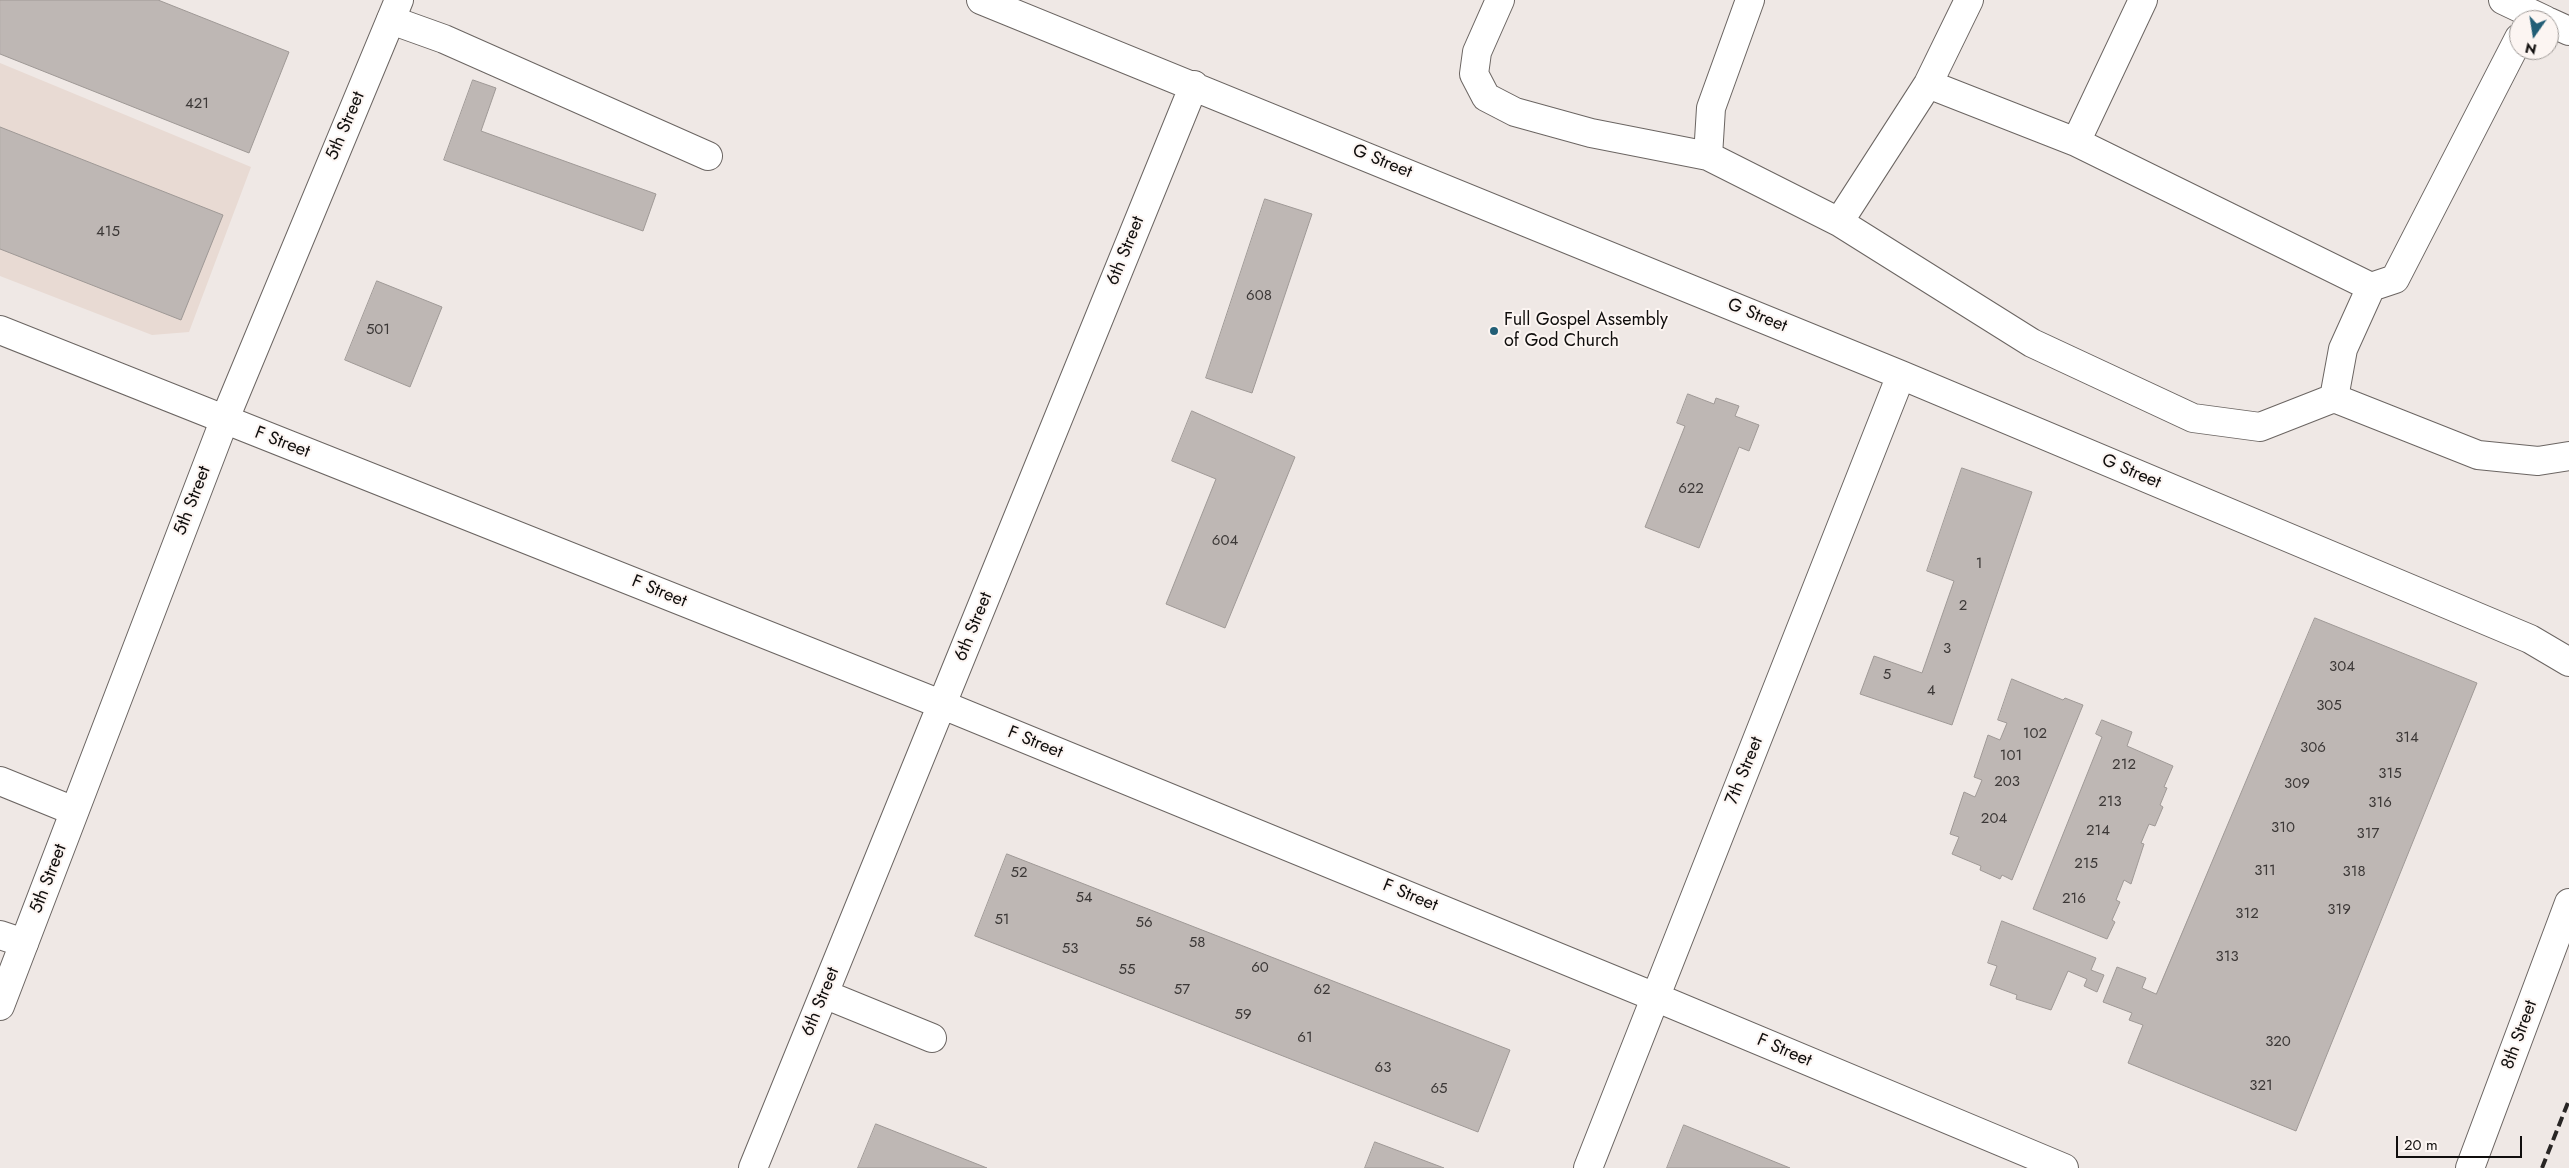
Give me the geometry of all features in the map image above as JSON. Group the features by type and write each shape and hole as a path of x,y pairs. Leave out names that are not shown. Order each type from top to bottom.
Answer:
{"street":[{"name":"G Street","path":"981,0 1194,85 1901,375 2530,640 2569,662"},
{"path":"1500,0 1477,52 1474,74 1486,98 1516,112 1591,133 1708,156 1839,222 2032,343 2192,418 2260,427 2334,398 2478,455 2538,461 2569,456"},
{"path":"1708,156 1712,108 1750,0"},
{"path":"1839,222 1928,84 1969,0"},
{"path":"2076,142 2143,0"},
{"path":"2503,0 2521,10"},
{"path":"395,10 444,39 708,156"},
{"name":"5th Street","path":"0,1006 12,939 74,811 224,421 395,10"},
{"path":"2334,398 2343,350 2371,287 2395,278 2509,57"},
{"path":"1928,84 2076,142 2371,287"},
{"name":"6th Street","path":"753,1168 1194,85"},
{"name":"F Street","path":"0,330 224,421 942,705 1655,997 2064,1168"},
{"name":"7th Street","path":"1588,1168 1901,375"},
{"path":"0,781 74,811"},
{"name":"8th Street","path":"2470,1168 2569,903"},
{"path":"824,994 932,1038"}],"shaded area":[{"path":"0,63 251,167 189,332 152,335 0,276"}],"building":[{"path":"0,0 158,0 289,52 249,153 0,54"},
{"path":"473,80 496,88 481,131 656,194 643,231 444,160"},
{"path":"0,127 223,215 181,320 0,249"},
{"path":"1265,199 1312,214 1252,393 1206,378"},
{"path":"377,281 442,307 410,387 345,360"},
{"path":"1688,394 1714,404 1716,398 1739,406 1735,416 1759,425 1749,451 1739,447 1699,548 1645,527 1685,426 1677,423"},
{"path":"1192,411 1295,457 1225,628 1166,604 1216,479 1172,461"},
{"path":"1962,468 2032,492 1952,725 1860,694 1874,656 1922,673 1954,581 1927,571"},
{"path":"2315,618 2477,683 2296,1131 2128,1063 2143,1025 2129,1020 2132,1013 2103,1002 2117,967 2146,978 2142,988 2156,994"},
{"path":"2012,679 2063,700 2065,698 2083,705 2012,880 2002,875 2000,879 1980,870 1981,866 1952,854 1959,837 1950,834 1964,792 1975,797 1982,780 1974,777 1988,735 2000,740 2007,723 1998,720"},
{"path":"2102,720 2132,732 2127,746 2173,766 2164,787 2167,788 2160,805 2163,807 2155,826 2149,824 2141,843 2144,844 2131,884 2124,880 2116,900 2120,902 2112,920 2115,922 2107,939 2033,909 2102,737 2096,734"},
{"path":"1007,854 1510,1050 1478,1132 975,936"},
{"path":"2002,921 2096,958 2091,970 2104,975 2097,992 2084,986 2087,979 2068,971 2051,1010 2016,999 2017,995 1990,985 1997,966 1988,963"},
{"path":"876,1124 987,1168 858,1168"},
{"path":"1684,1125 1790,1168 1667,1168"},
{"path":"1375,1142 1444,1168 1365,1168"}],"railway":[{"path":"2542,1168 2569,1100"}],"place":[{"name":"Full Gospel Assembly of God Church","path":"1494,331"}]}
